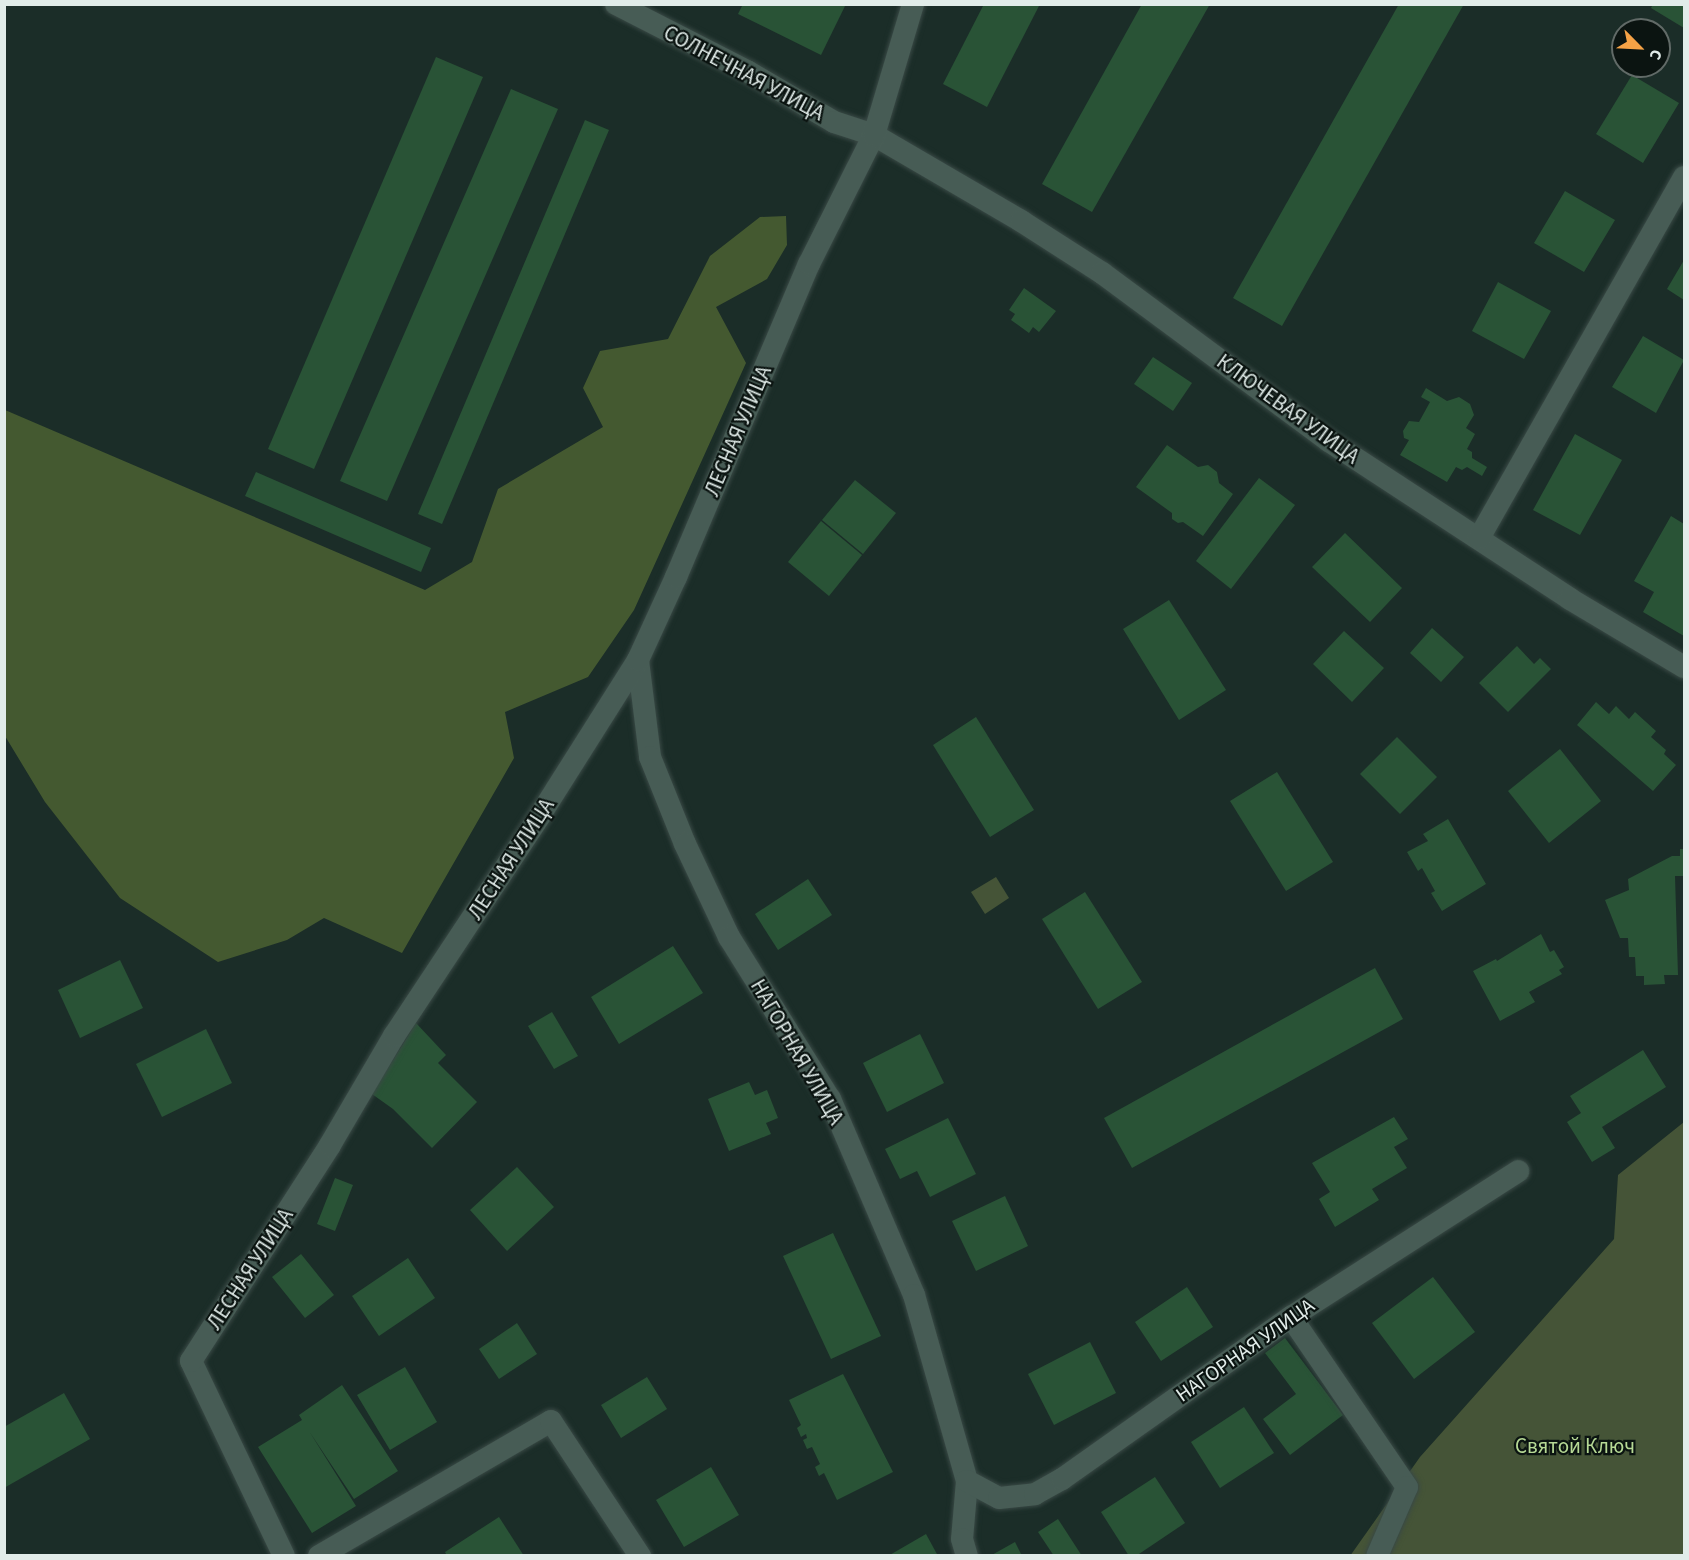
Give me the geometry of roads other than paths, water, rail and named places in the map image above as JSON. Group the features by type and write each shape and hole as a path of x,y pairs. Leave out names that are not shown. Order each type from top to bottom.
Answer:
{"street":[{"name":"СОЛНЕЧНАЯ УЛИЦА","path":"616,4 747,71 834,122 874,135 1021,220 1102,273"},
{"name":"ЛЕСНАЯ УЛИЦА","path":"284,1556 191,1361 330,1145 394,1036 540,815 638,660 676,577 809,264 874,135 913,4"},
{"path":"1479,538 1684,177"},
{"name":"КЛЮЧЕВАЯ УЛИЦА","path":"1102,273 1329,441 1570,599 1684,667"},
{"name":"НАГОРНАЯ УЛИЦА","path":"638,660 650,757 680,833 729,938 830,1099 914,1295 968,1481 962,1539 967,1556"},
{"name":"НАГОРНАЯ УЛИЦА","path":"968,1481 999,1498 1035,1494 1062,1479 1291,1317 1518,1171"},
{"path":"1291,1317 1407,1487 1377,1556"},
{"path":"319,1556 552,1421 640,1556"}],"park label":[{"name":"Святой Ключ","path":"1575,1446"}]}
